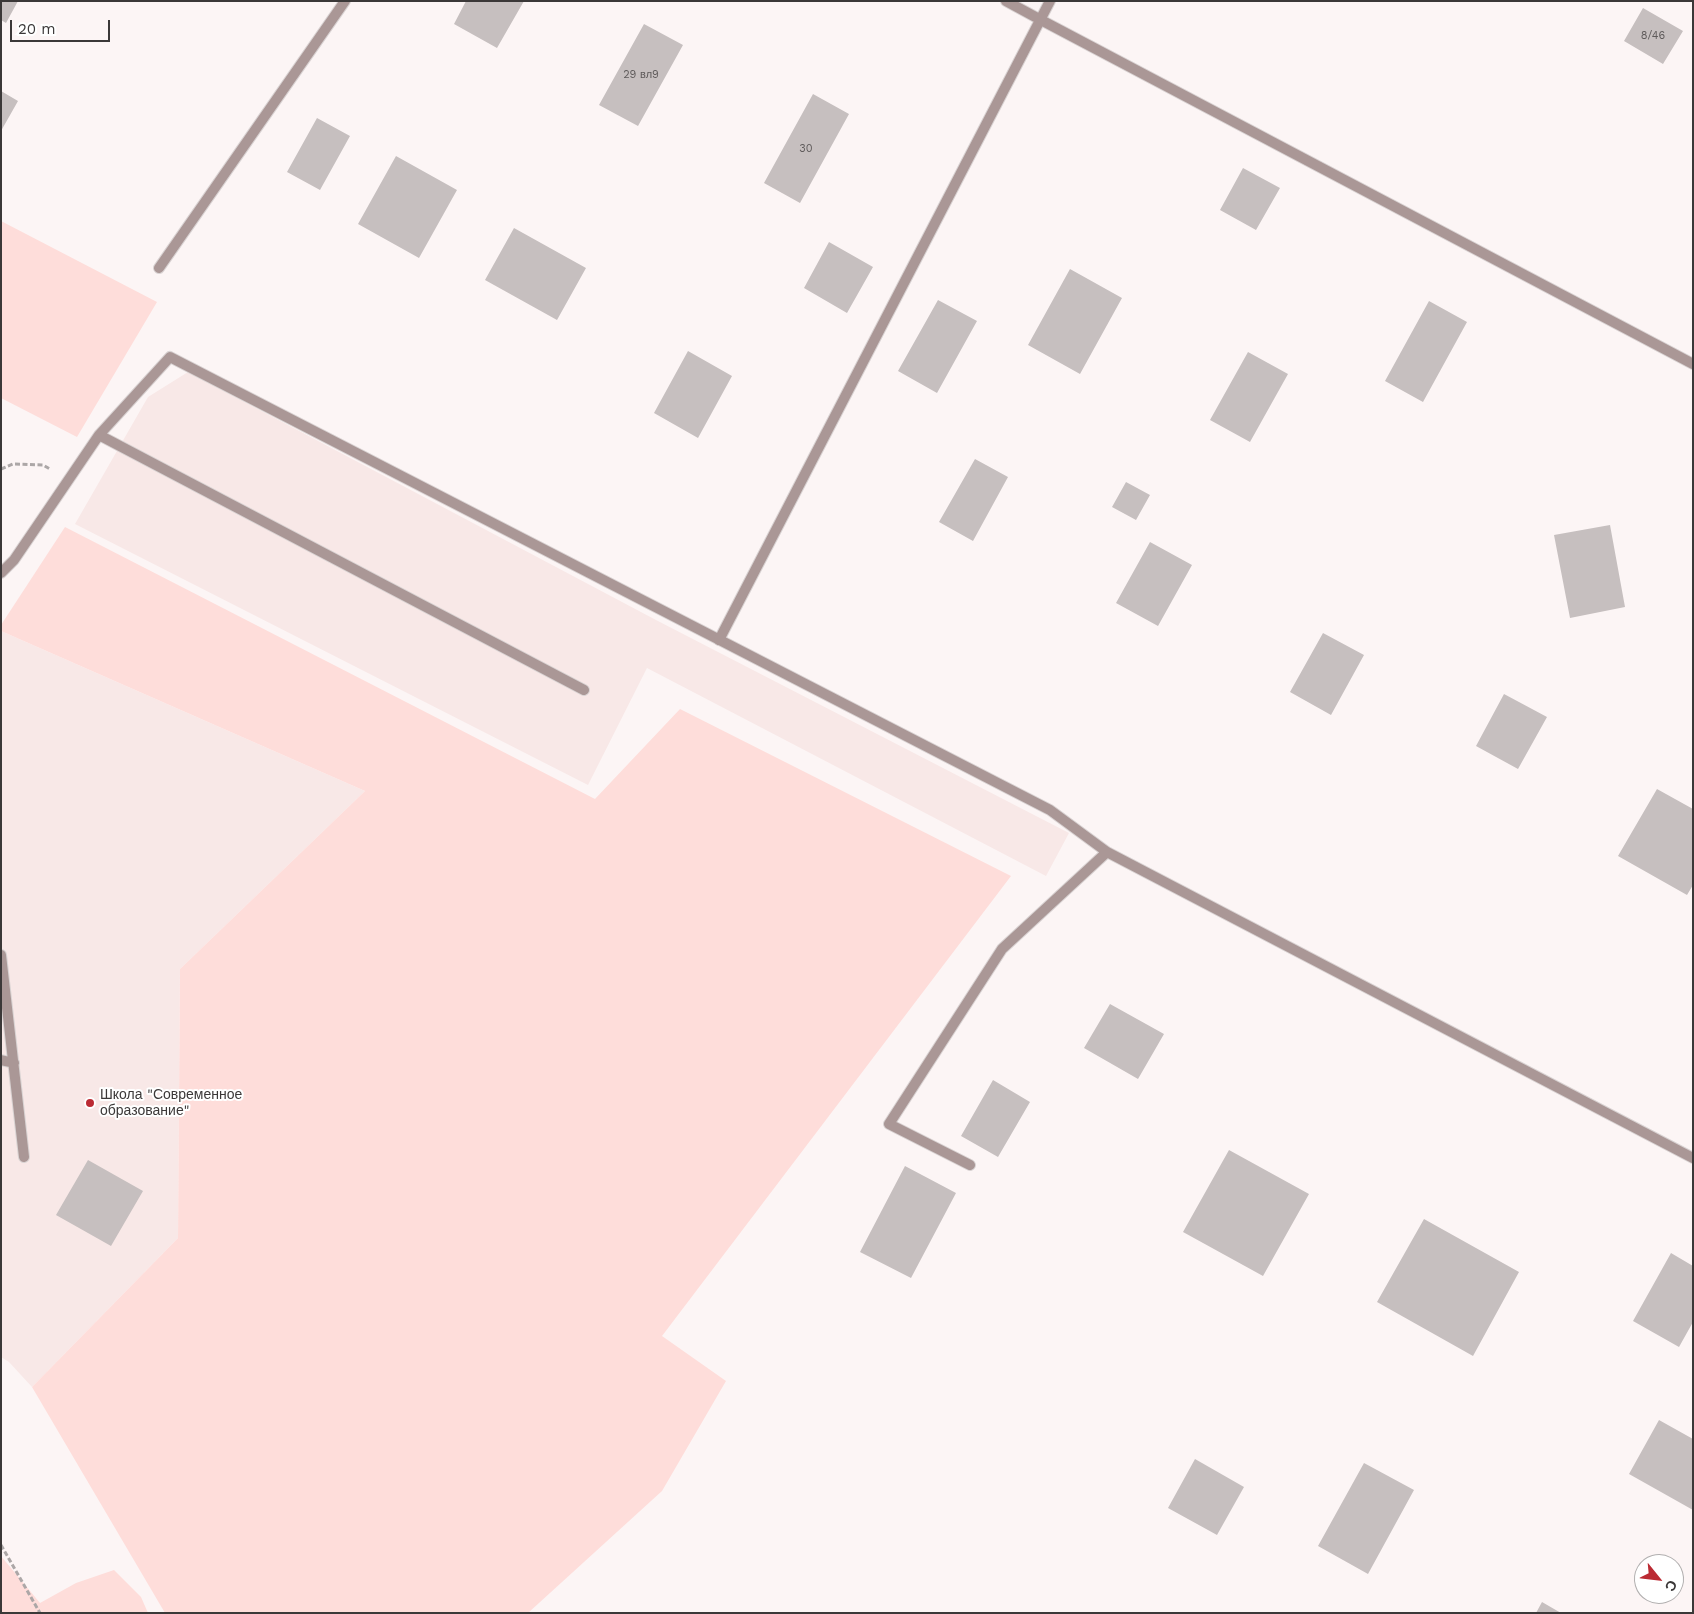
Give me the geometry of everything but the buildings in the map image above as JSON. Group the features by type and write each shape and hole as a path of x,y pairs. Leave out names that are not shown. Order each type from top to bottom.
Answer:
{"street":[{"path":"159,268 345,1"},
{"path":"1006,1 1693,364"},
{"path":"719,640 1050,1"},
{"path":"1,573 14,560 98,435 170,357 1050,810 1107,852 1693,1158"},
{"path":"98,435 584,690"},
{"path":"970,1165 889,1124 1002,949 1107,852"},
{"path":"1,955 24,1157"},
{"path":"1,1060 14,1063"}],"path":[{"path":"1,469 13,464 43,465 68,478"},
{"path":"1,1545 40,1613"}],"shaded area":[{"path":"1,221 157,302 77,437 1,398"},
{"path":"188,372 656,620 1069,833 1046,876 647,668 588,785 75,524 148,397"},
{"path":"65,527 595,799 680,709 1011,876 662,1336 726,1381 662,1491 528,1613 165,1613 32,1387 178,1238 180,969 365,791 1,631 1,625"},
{"name":"Школа \"Современное образование\"","path":"1,631 365,791 180,969 178,1238 32,1387 9,1362 1,1357"},
{"path":"1,1556 40,1603 76,1583 114,1570 141,1597 148,1613 1,1613"}],"place":[{"name":"Школа \"Современное образование\"","path":"90,1103"}]}
